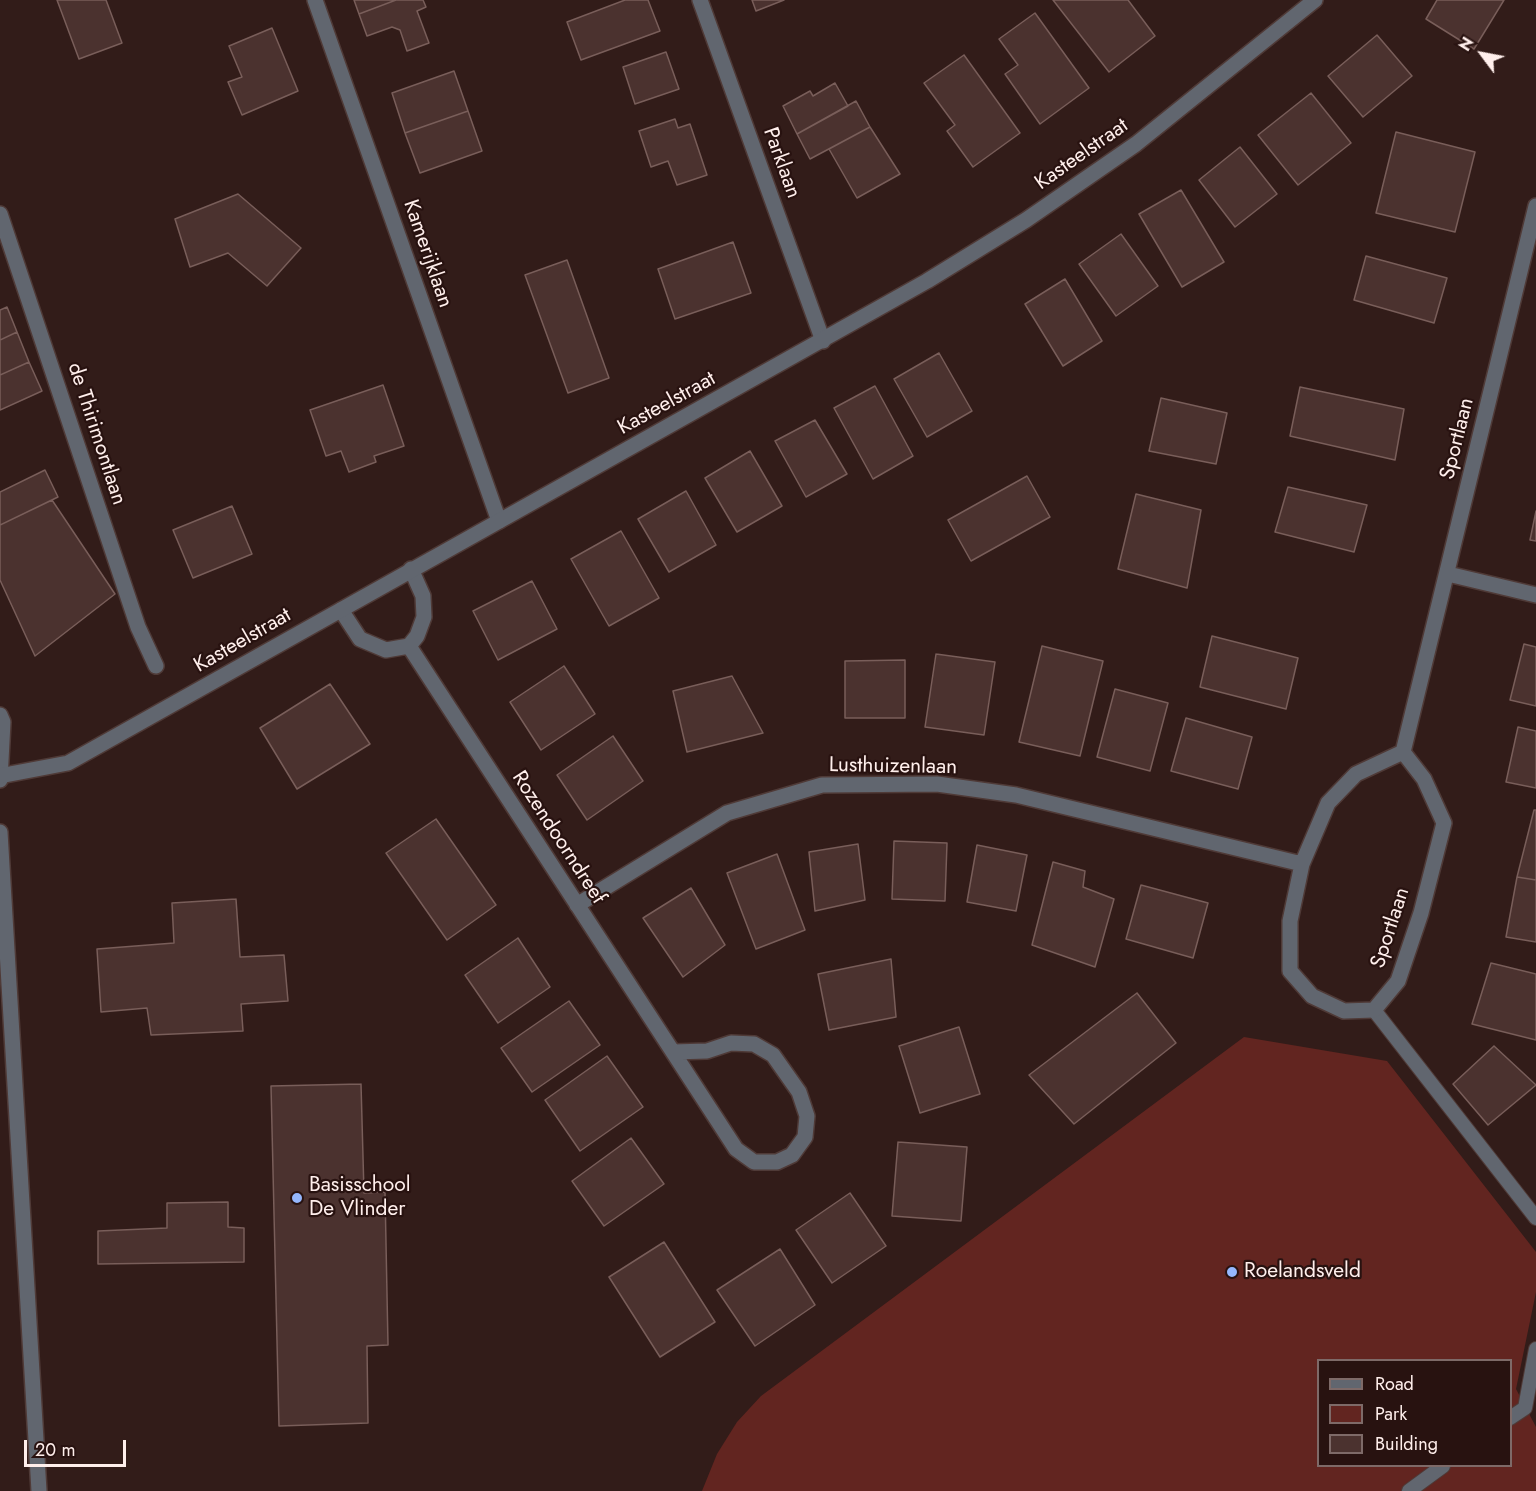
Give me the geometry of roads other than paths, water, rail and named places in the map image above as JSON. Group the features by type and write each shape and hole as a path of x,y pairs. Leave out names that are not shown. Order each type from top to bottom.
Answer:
{"street":[{"name":"Kamerijklaan","path":"315,0 500,521"},
{"name":"Parklaan","path":"700,0 823,341"},
{"name":"Kasteelstraat","path":"0,776 68,763 411,569 823,341 1026,220 1136,144 1315,0"},
{"name":"Sportlaan","path":"1374,1010 1398,981 1421,913 1444,823 1424,779 1403,752 1536,206"},
{"name":"de Thirimontlaan","path":"0,214 138,627 156,666"},
{"path":"341,610 360,639 386,650 409,646 417,636 424,617 423,596 411,569"},
{"path":"1448,574 1536,595"},
{"name":"Rozendoorndreef","path":"409,646 736,1149 754,1161 777,1162 792,1155 805,1137 807,1116 799,1092 773,1055 754,1044 731,1043 707,1051 673,1052"},
{"path":"0,715 3,722 0,780"},
{"path":"1374,1010 1344,1011 1312,996 1290,971 1290,921 1302,864 1328,803 1356,774 1403,752"},
{"name":"Lusthuizenlaan","path":"577,905 727,813 822,785 937,784 1016,795 1302,864"},
{"path":"0,832 39,1491"}],"lane":[{"path":"1374,1010 1536,1218"},
{"path":"1512,1417 1525,1408 1536,1349"},
{"path":"1409,1491 1442,1467"}],"place":[{"name":"Basisschool De Vlinder","path":"297,1198"},
{"name":"Roelandsveld","path":"1232,1272"}]}
